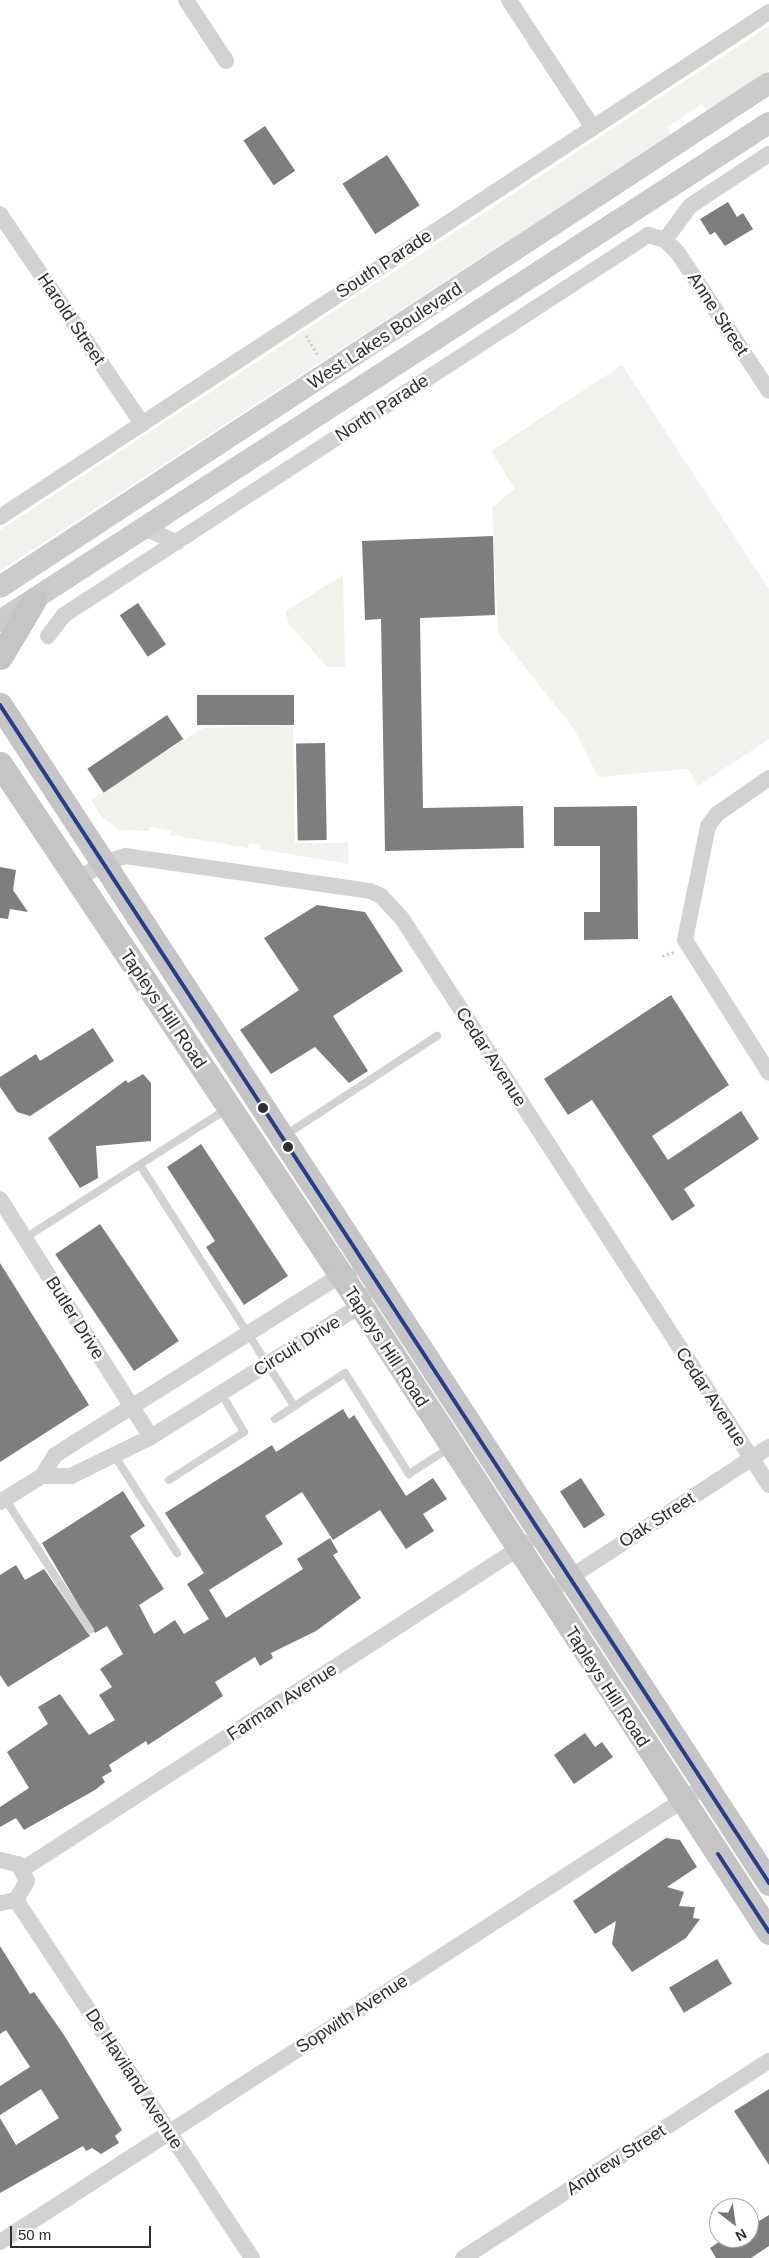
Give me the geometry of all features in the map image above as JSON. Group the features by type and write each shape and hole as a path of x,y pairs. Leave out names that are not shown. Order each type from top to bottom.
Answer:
{"main road":[{"name":"West Lakes Boulevard","path":"0,587 769,83"},
{"name":"West Lakes Boulevard","path":"0,621 146,529 769,123"},
{"path":"0,657 34,600"},
{"name":"Tapleys Hill Road","path":"0,705 769,1883"},
{"name":"Tapleys Hill Road","path":"0,764 341,1275 545,1594 682,1801 766,1919"}],"street":[{"path":"186,0 226,62"},
{"path":"509,0 593,128"},
{"name":"South Parade","path":"0,517 769,12"},
{"path":"665,240 690,206 769,154"},
{"name":"Harold Street","path":"0,214 142,424"},
{"name":"North Parade","path":"48,636 64,615 587,273 648,235 665,240"},
{"name":"Anne Street","path":"665,240 678,253 769,391"},
{"path":"553,264 587,273"},
{"path":"146,529 177,542"},
{"path":"769,778 718,814 708,826 685,940 769,1072"},
{"name":"Cedar Avenue","path":"76,880 104,863 125,856 370,891 393,907 769,1485"},
{"name":"Butler Drive","path":"0,1199 151,1437"},
{"path":"341,1275 372,1277"},
{"name":"Circuit Drive","path":"2,1501 42,1476 55,1455 341,1275"},
{"name":"Circuit Drive","path":"42,1476 71,1476 151,1437 360,1306 372,1277"},
{"name":"Oak Street","path":"545,1594 769,1446"},
{"name":"Farman Avenue","path":"23,1869 541,1534"},
{"name":"Sopwith Avenue","path":"0,2242 705,1786"},
{"path":"0,1860 12,1861 23,1869 26,1888 16,1900 0,1902"},
{"name":"De Haviland Avenue","path":"16,1900 252,2258"},
{"name":"Andrew Street","path":"463,2258 769,2061"}],"lane":[{"path":"282,1137 437,1036"},
{"path":"25,1238 229,1108"},
{"path":"140,1165 294,1406"},
{"path":"275,1418 345,1373 409,1474 451,1447"},
{"path":"169,1480 244,1432 221,1393"},
{"path":"114,1455 177,1553"},
{"path":"2,1501 90,1630"}],"path":[{"path":"297,321 322,362"}],"shaded area":[{"path":"769,26 769,70 707,111 702,104 667,127 671,134 0,571 0,530"},
{"path":"622,365 769,589 769,739 698,786 688,769 598,777 574,729 498,633 492,507 515,489 491,451"},
{"path":"343,575 345,667 327,667 288,623 286,611"},
{"path":"293,725 295,843 348,843 349,864 259,849 260,845 249,843 248,848 171,835 171,831 150,827 149,831 119,830 102,817 91,800 203,728"}],"building":[{"path":"265,126 295,171 274,185 243,141"},
{"path":"387,155 420,205 375,234 343,184"},
{"path":"728,202 737,217 743,213 753,229 725,246 715,232 710,235 700,219"},
{"path":"493,536 495,615 420,618 423,808 523,806 524,848 385,851 381,619 365,620 362,541"},
{"path":"138,603 166,644 148,657 120,615"},
{"path":"197,695 294,695 294,725 197,725"},
{"path":"167,715 183,739 104,793 87,769"},
{"path":"325,743 327,840 298,840 296,744"},
{"path":"637,806 638,939 584,940 584,912 600,912 600,846 554,846 554,807"},
{"path":"0,867 16,870 13,890 28,912 10,909 8,919 0,918"},
{"path":"317,905 365,912 403,971 333,1016 368,1071 349,1083 315,1047 271,1074 240,1030 299,990 264,938"},
{"path":"671,995 729,1085 652,1136 668,1160 741,1111 759,1139 684,1189 695,1206 672,1221 592,1100 568,1115 544,1079"},
{"path":"93,1028 114,1061 30,1116 17,1112 0,1087 0,1077 36,1054 40,1061"},
{"path":"143,1074 151,1083 151,1141 96,1146 98,1178 80,1188 48,1138 126,1080 128,1083"},
{"path":"201,1144 288,1276 244,1305 206,1247 215,1241 167,1167"},
{"path":"100,1224 179,1341 134,1371 55,1254"},
{"path":"0,1263 89,1405 0,1462"},
{"path":"343,1409 349,1419 354,1415 406,1496 433,1478 447,1499 423,1514 434,1531 406,1549 380,1510 333,1540 302,1492 265,1516 283,1544 209,1590 226,1618 303,1569 297,1559 330,1538 338,1552 333,1555 361,1598 316,1631 271,1653 273,1658 260,1666 255,1657 215,1682 223,1696 148,1745 146,1741 109,1765 112,1771 102,1777 105,1782 95,1790 24,1830 16,1818 0,1827 0,1807 29,1788 7,1752 48,1724 38,1707 60,1694 89,1735 115,1720 99,1695 112,1687 100,1669 123,1654 107,1626 95,1633 42,1543 123,1491 145,1526 130,1536 164,1589 139,1605 154,1634 175,1620 184,1634 209,1619 187,1584 204,1573 165,1513 272,1445 276,1452"},
{"path":"581,1478 605,1515 584,1529 560,1492"},
{"path":"16,1565 25,1580 44,1569 90,1636 8,1687 0,1675 0,1575"},
{"path":"585,1733 595,1747 602,1742 613,1757 574,1784 554,1755"},
{"path":"666,1838 680,1840 697,1867 667,1887 684,1892 679,1906 695,1907 693,1918 700,1919 686,1938 632,1972 612,1944 616,1921 595,1934 573,1901"},
{"path":"0,1946 30,1994 34,1992 64,2035 122,2130 115,2136 119,2143 101,2154 92,2148 86,2151 83,2146 0,2193 0,2118 16,2145 59,2118 41,2089 0,2115 0,2086 30,2067 6,2030 0,2034"},
{"path":"717,1959 732,1984 684,2013 669,1988"},
{"path":"769,2089 769,2165 734,2111"},
{"path":"769,2215 769,2246 751,2258 716,2258 710,2248 759,2248 759,2221"}],"transit line":[{"path":"0,705 769,1883"},
{"path":"718,1854 769,1932"}]}
